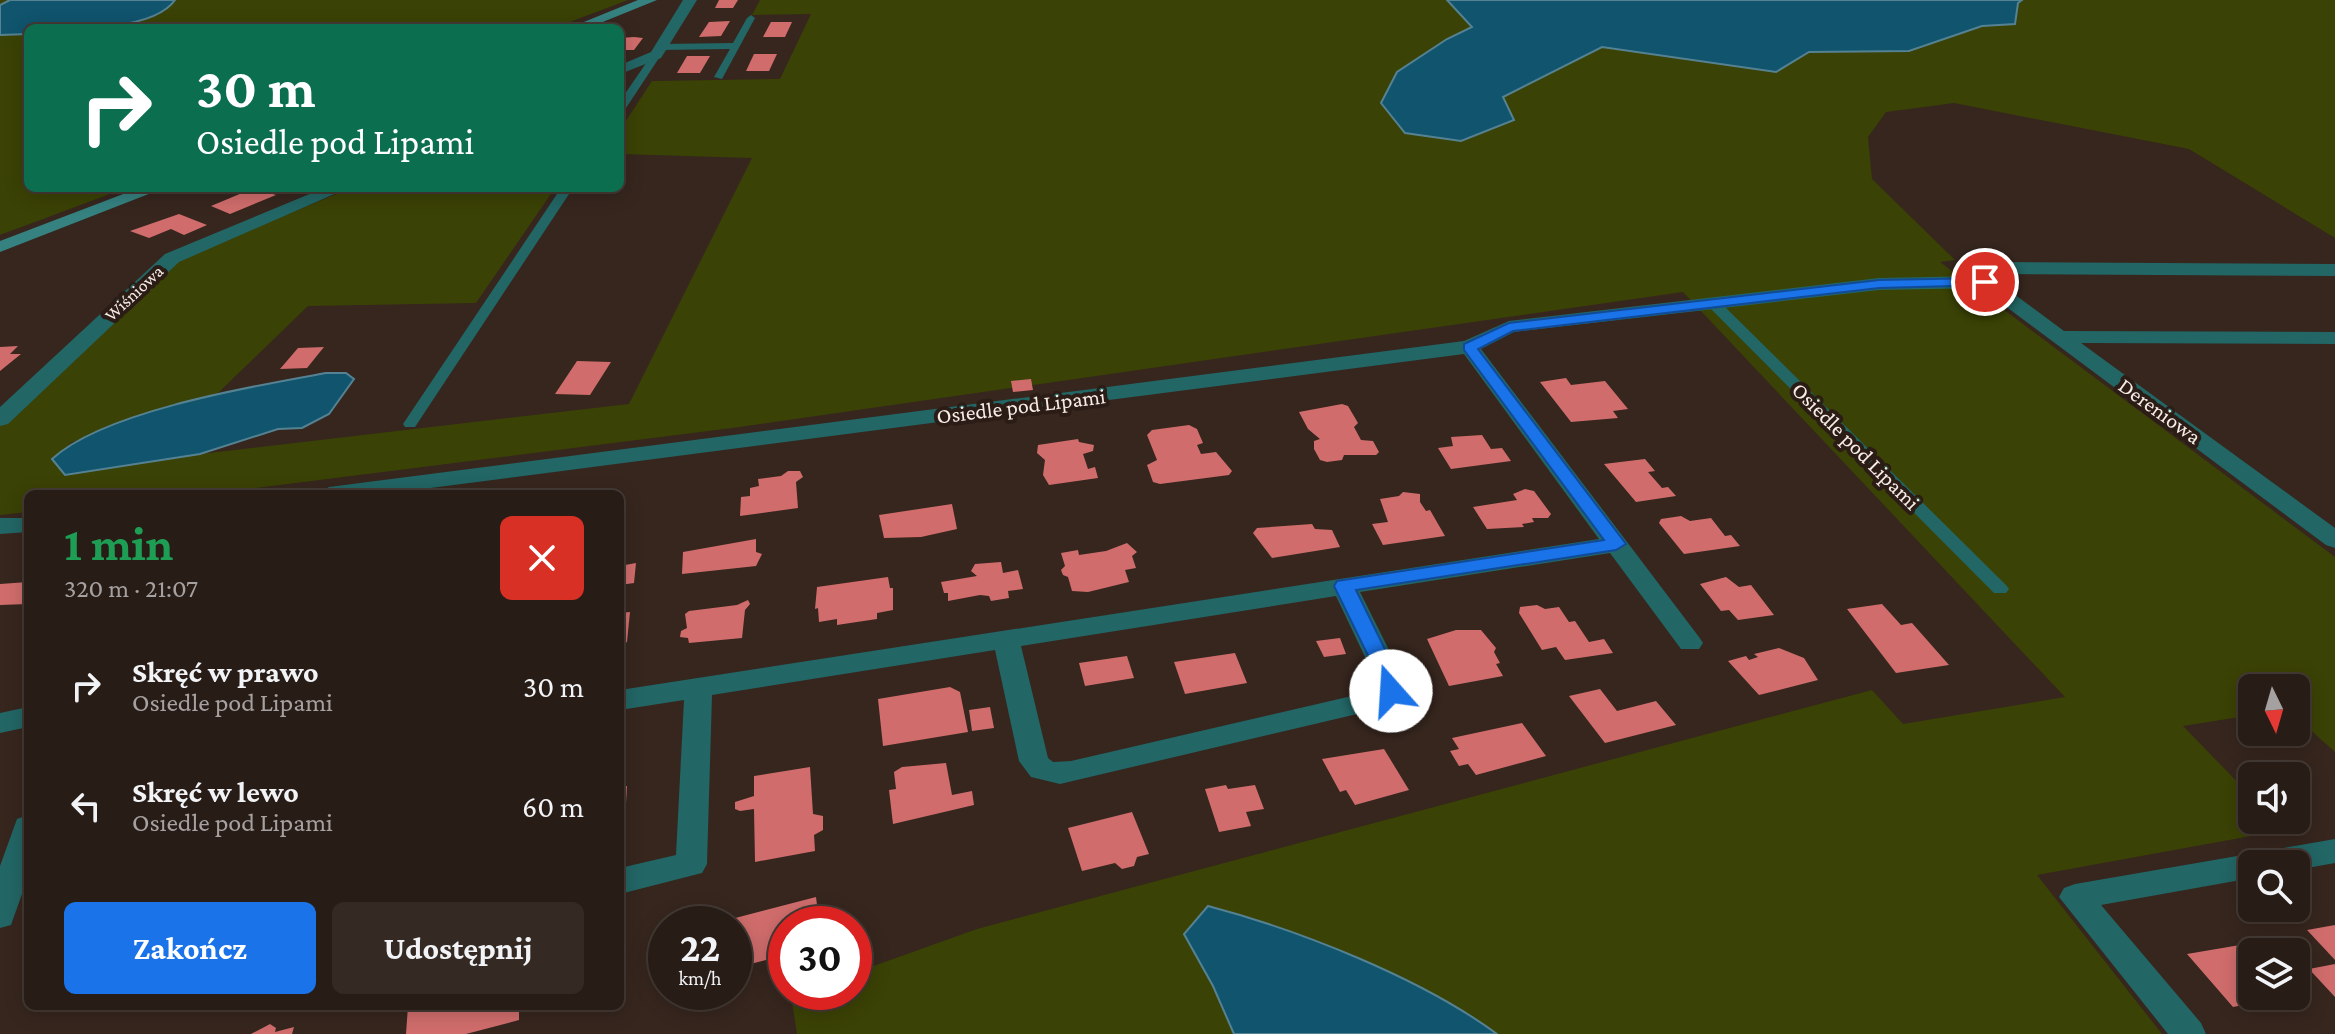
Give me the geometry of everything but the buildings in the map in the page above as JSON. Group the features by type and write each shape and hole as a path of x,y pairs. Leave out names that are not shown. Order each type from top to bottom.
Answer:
{"street":[{"path":"587,24 650,0"},
{"path":"624,68 659,51 690,0"},
{"path":"0,247 144,192"},
{"name":"Wiśniowa","path":"0,419 172,258 329,192"},
{"path":"1985,282 1991,268 2335,270"},
{"name":"Osiedle pod Lipami","path":"360,490 1469,347 1509,327 1879,284 1985,282"},
{"name":"Dereniowa","path":"1985,282 2335,540"},
{"path":"2059,337 2335,338"},
{"path":"1469,347 1690,643"},
{"path":"0,526 24,525"},
{"path":"624,699 1616,544"},
{"path":"1006,639 1034,761 1039,769 1050,774 1071,772 1377,700 1391,691 1390,680 1344,586"},
{"path":"624,880 691,864 698,688"},
{"path":"0,723 24,718"},
{"path":"0,915 24,840"},
{"path":"2310,855 2335,851"},
{"path":"2189,1034 2075,897 2238,868"}],"lane":[{"path":"719,77 751,18"},
{"path":"624,103 659,51 736,46"},
{"path":"410,424 564,192"},
{"name":"Osiedle pod Lipami","path":"1712,302 2000,589"}],"green space":[{"path":"0,0 628,0 565,24 24,24 24,192 115,192 0,235"},
{"path":"760,0 1447,0 1473,27 1447,39 1502,97 1602,47 1776,72 1809,52 1908,51 1982,26 2014,24 2018,3 2022,0 2335,0 2335,238 2189,149 1954,103 1886,112 1868,137 1872,179 1955,260 1940,262 2335,557 2335,752 2310,730 2310,674 2238,674 2238,717 2183,726 2238,783 2238,834 2262,834 2037,875 2162,1034 797,1034 793,1010 872,1010 872,967 977,929 1872,690 1903,724 2065,697 1683,292 732,428 240,490 24,490 24,512 0,515 0,424 179,259 341,192 552,192 476,303 308,306 218,393 70,443 65,475 200,454 629,404 752,158 624,154 624,124 652,81 780,79 811,14 752,15"}],"water":[{"path":"10,0 175,0 164,11 128,23 24,24 24,34 0,35 0,5"},
{"path":"1447,0 2022,0 2018,3 2015,24 1982,26 1909,51 1809,52 1776,72 1602,47 1503,97 1514,120 1461,141 1405,133 1381,103 1397,72 1447,39 1472,27"},
{"path":"326,373 346,373 354,379 329,414 302,428 278,429 200,454 65,475 52,459 76,442 143,414 221,393"},
{"path":"1208,906 1281,928 1358,958 1433,994 1497,1034 1234,1034 1213,986 1184,934"}],"route":[{"path":"1391,691 1390,680 1344,586 1616,544 1469,347 1509,327 1879,284 1985,282"}]}
